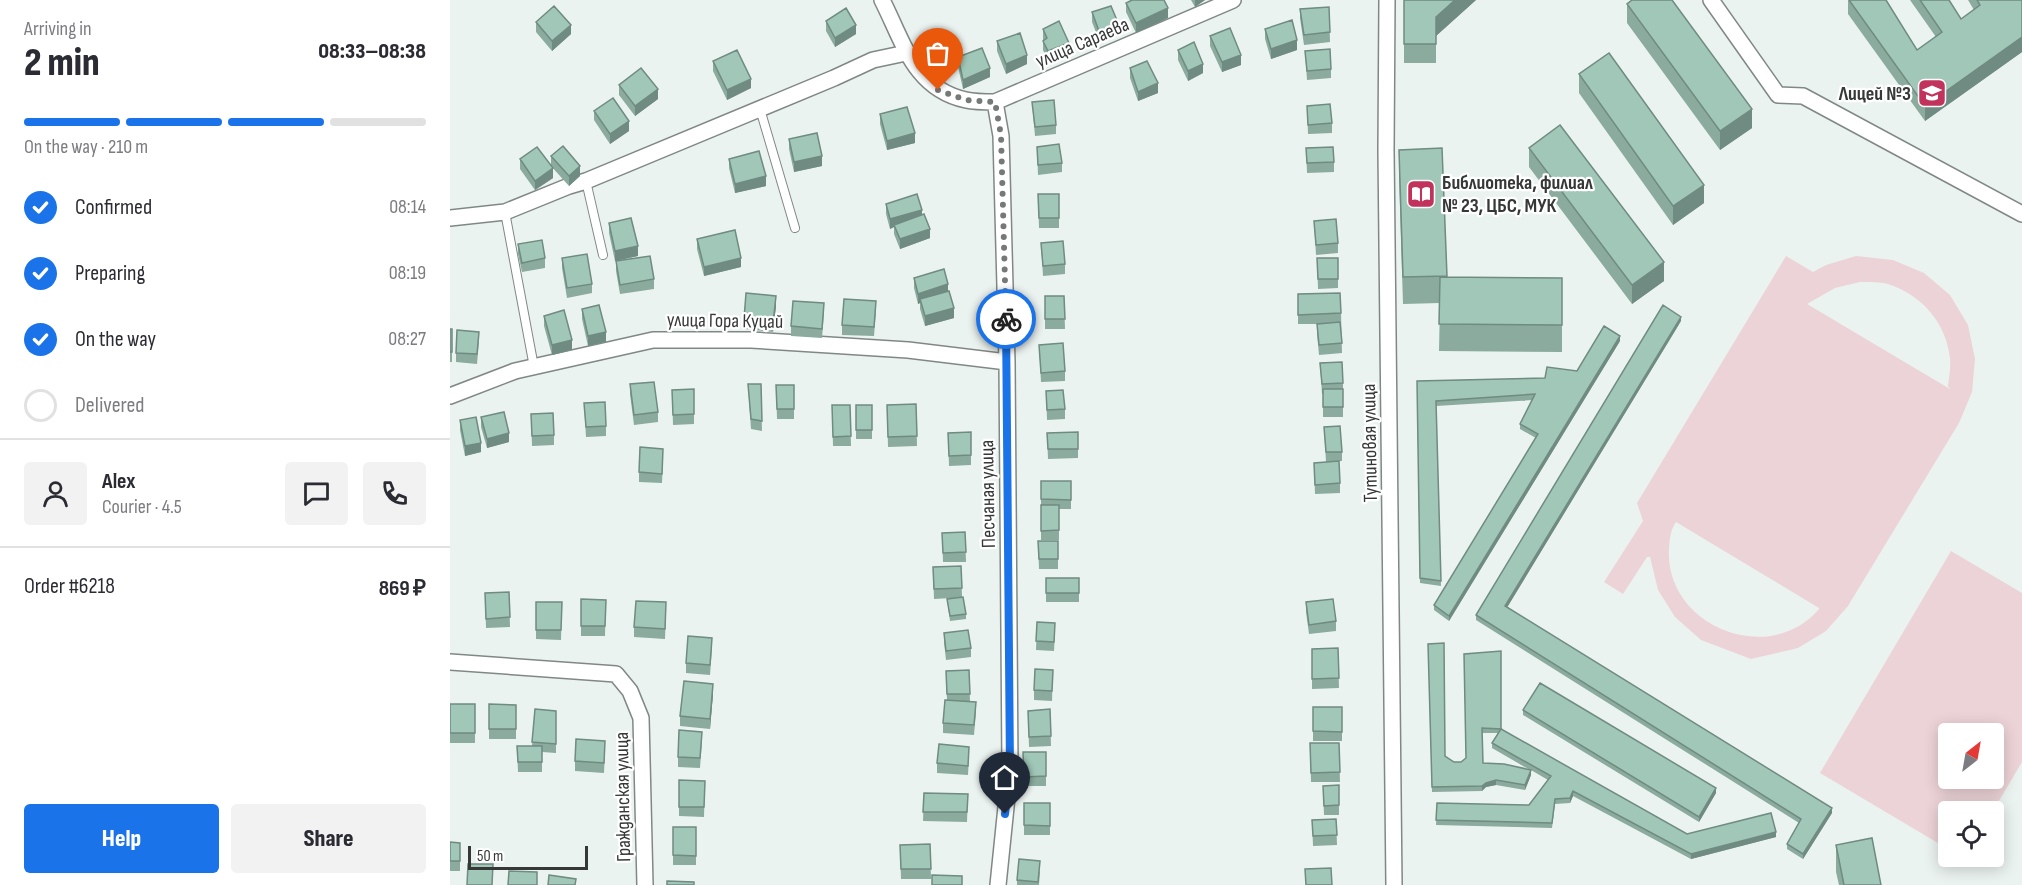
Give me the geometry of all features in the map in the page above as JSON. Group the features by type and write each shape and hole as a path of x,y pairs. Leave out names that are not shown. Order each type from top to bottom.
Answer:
{"street":[{"path":"882,0 906,53 938,90 966,100 995,102"},
{"name":"улица Сараева","path":"995,102 1233,0"},
{"name":"Тутиновая улица","path":"1387,0 1386,150 1395,885"},
{"path":"1711,0 1778,95 1803,96 2022,214"},
{"path":"450,219 505,212 586,181 873,60 906,53"},
{"name":"Песчаная улица","path":"995,102 1001,135 1007,362 1010,768 998,885"},
{"name":"улица Гора Куцай","path":"450,396 515,371 653,340 752,340 908,350 1007,362"},
{"name":"Гражданская улица","path":"450,662 616,674 630,691 641,718 645,885"}],"lane":[{"path":"760,109 795,228"},
{"path":"586,181 603,255"},
{"path":"505,212 534,367"}],"shaded area":[{"path":"1786,256 1813,272 1826,265 1856,256 1893,260 1924,273 1950,295 1968,325 1975,359 1972,392 1959,423 1848,606 1826,631 1798,648 1751,659 1701,640 1675,617 1658,590 1650,557 1647,557 1623,594 1604,582 1643,521 1637,503","holes":["1860,282 1885,283 1900,289 1922,303 1930,312 1938,322 1948,345 1950,361 1948,386 1950,389 1807,304 1835,288","1676,522 1819,608 1819,609 1798,627 1774,635 1748,636 1723,630 1701,617 1683,599 1672,575 1669,548 1671,532"]},
{"path":"1951,551 2022,593 2022,762 1999,801 1938,801 1938,843 1820,773"}],"building":[{"path":"1132,0 1164,0 1168,8 1136,23 1126,3"},
{"path":"1404,0 1455,0 1436,17 1436,44 1404,44"},
{"path":"1632,0 1672,0 1752,109 1720,131 1627,4"},
{"path":"1849,0 1886,0 1917,50 1942,32 1920,0 1949,0 1961,19 1980,5 1977,0 2022,0 2022,37 1925,106"},
{"path":"554,6 571,25 552,41 536,22"},
{"path":"1111,6 1119,25 1099,31 1092,12"},
{"path":"1329,7 1330,32 1304,35 1300,9"},
{"path":"846,8 856,25 835,38 826,21"},
{"path":"1292,20 1297,40 1271,49 1265,29"},
{"path":"1059,21 1069,43 1048,51 1043,41 1047,38 1043,29"},
{"path":"1230,28 1241,55 1222,62 1210,36"},
{"path":"1020,33 1027,55 1006,64 997,41"},
{"path":"1194,42 1203,64 1188,71 1178,50"},
{"path":"982,48 990,68 963,80 958,57"},
{"path":"1330,49 1331,69 1307,71 1305,51"},
{"path":"737,50 751,79 727,90 713,61"},
{"path":"1609,53 1704,185 1673,206 1579,74"},
{"path":"1147,61 1158,83 1138,92 1130,68"},
{"path":"641,68 658,89 635,106 619,85"},
{"path":"613,98 629,121 610,134 594,111"},
{"path":"1054,100 1056,125 1035,127 1032,102"},
{"path":"1330,104 1332,123 1308,125 1307,106"},
{"path":"907,107 915,133 887,141 880,114"},
{"path":"1560,125 1664,262 1632,285 1529,148"},
{"path":"817,133 822,156 794,162 789,139"},
{"path":"1059,144 1062,163 1038,165 1037,147"},
{"path":"563,146 580,166 569,176 551,156"},
{"path":"537,147 553,168 535,181 520,159"},
{"path":"1333,147 1334,162 1307,163 1306,148"},
{"path":"1442,148 1447,276 1403,277 1399,150"},
{"path":"759,151 766,176 735,184 729,159"},
{"path":"917,194 922,210 890,219 886,204"},
{"path":"1038,194 1059,194 1059,218 1039,218"},
{"path":"924,214 930,229 900,239 894,225"},
{"path":"631,218 638,246 615,251 609,223"},
{"path":"1336,219 1338,243 1316,245 1314,221"},
{"path":"735,230 741,258 704,267 697,239"},
{"path":"542,240 545,258 522,263 518,244"},
{"path":"1063,241 1065,264 1043,266 1041,243"},
{"path":"587,254 592,284 567,288 562,258"},
{"path":"650,256 654,279 620,285 616,261"},
{"path":"1317,258 1338,258 1338,279 1318,279"},
{"path":"944,269 948,284 918,294 914,278"},
{"path":"1440,277 1562,278 1562,325 1439,324"},
{"path":"949,291 954,308 925,316 920,299"},
{"path":"746,293 776,296 773,323 744,319"},
{"path":"1340,293 1341,313 1298,315 1298,294"},
{"path":"1045,296 1064,296 1065,319 1045,319"},
{"path":"844,299 876,301 874,327 842,325"},
{"path":"793,301 824,303 822,329 791,326"},
{"path":"599,305 606,332 588,336 582,309"},
{"path":"1663,305 1681,317 1505,606 1832,808 1803,854 1787,844 1801,819 1476,615"},
{"path":"564,310 572,340 552,345 544,316"},
{"path":"1340,322 1342,343 1319,345 1317,324"},
{"path":"1604,326 1620,336 1449,616 1434,605 1538,434 1520,424 1535,394 1436,401 1441,581 1420,578 1417,381 1545,378 1547,367 1577,371"},
{"path":"450,329 452,329 452,352 450,352"},
{"path":"457,330 479,332 477,354 456,353"},
{"path":"1063,343 1065,371 1041,373 1039,345"},
{"path":"1342,362 1343,383 1322,384 1320,363"},
{"path":"654,382 658,412 634,415 630,384"},
{"path":"748,384 761,384 762,421 751,419"},
{"path":"776,385 794,385 794,409 777,409"},
{"path":"694,389 694,414 673,415 672,390"},
{"path":"1323,389 1343,389 1343,407 1323,407"},
{"path":"1063,390 1065,409 1047,410 1046,391"},
{"path":"605,402 606,426 586,427 584,403"},
{"path":"916,404 917,436 888,437 887,405"},
{"path":"832,405 850,405 851,436 833,437"},
{"path":"856,405 872,405 872,430 856,430"},
{"path":"504,412 509,433 487,439 481,417"},
{"path":"553,413 554,435 532,436 531,414"},
{"path":"476,417 481,443 465,446 460,420"},
{"path":"1340,426 1342,452 1326,452 1324,427"},
{"path":"971,432 971,455 949,456 948,433"},
{"path":"1078,432 1078,449 1048,449 1047,433"},
{"path":"640,447 663,449 662,474 639,472"},
{"path":"1339,461 1340,483 1315,485 1314,463"},
{"path":"1041,481 1071,481 1071,500 1041,499"},
{"path":"1041,505 1059,505 1059,530 1041,531"},
{"path":"965,532 966,552 943,553 942,533"},
{"path":"1038,541 1058,541 1058,559 1039,559"},
{"path":"961,566 962,588 934,589 933,567"},
{"path":"1046,578 1079,578 1079,593 1046,593"},
{"path":"509,592 510,617 486,619 485,593"},
{"path":"963,597 966,614 950,616 947,599"},
{"path":"581,599 606,600 605,626 581,626"},
{"path":"1333,599 1336,621 1309,625 1306,602"},
{"path":"636,601 666,602 665,629 634,627"},
{"path":"536,602 562,602 561,630 536,630"},
{"path":"1037,622 1055,623 1054,642 1036,641"},
{"path":"968,630 971,648 946,651 944,633"},
{"path":"688,636 712,638 710,665 686,663"},
{"path":"1444,643 1445,756 1454,762 1461,762 1466,758 1464,654 1501,651 1501,729 1482,728 1483,763 1504,764 1531,770 1525,785 1496,780 1482,786 1432,787 1428,644"},
{"path":"1338,648 1339,678 1312,679 1312,649"},
{"path":"1035,669 1053,670 1052,691 1034,690"},
{"path":"969,670 970,694 947,694 946,671"},
{"path":"684,681 713,684 710,719 680,716"},
{"path":"1540,683 1716,788 1699,817 1523,710"},
{"path":"945,700 976,702 974,725 943,723"},
{"path":"450,704 475,704 475,733 450,733"},
{"path":"489,704 516,705 516,729 489,729"},
{"path":"1313,707 1342,707 1342,732 1313,731"},
{"path":"535,709 556,711 556,744 532,742"},
{"path":"1050,709 1051,736 1029,737 1028,711"},
{"path":"1501,729 1687,834 1771,813 1776,832 1691,854 1573,791 1570,798 1555,799 1552,823 1436,820 1437,803 1529,805 1551,776 1492,743"},
{"path":"679,730 702,732 700,758 678,757"},
{"path":"576,739 605,741 604,763 575,761"},
{"path":"1310,743 1339,743 1340,772 1311,773"},
{"path":"939,744 969,747 968,766 937,763"},
{"path":"517,746 542,746 542,762 518,762"},
{"path":"1023,752 1046,752 1046,776 1024,777"},
{"path":"679,780 705,781 704,807 679,807"},
{"path":"1339,785 1339,805 1324,806 1323,786"},
{"path":"924,793 968,794 967,812 923,812"},
{"path":"1024,803 1050,803 1050,826 1024,825"},
{"path":"1336,819 1337,835 1313,836 1312,820"},
{"path":"673,827 696,827 696,856 673,855"},
{"path":"1872,838 1881,885 1844,885 1836,845"},
{"path":"450,842 460,843 460,861 450,861"},
{"path":"930,844 931,869 901,869 900,845"},
{"path":"1019,859 1040,861 1038,882 1017,880"},
{"path":"468,864 493,864 492,885 467,885"},
{"path":"1331,868 1332,885 1306,885 1305,869"},
{"path":"509,871 537,872 537,885 508,885"},
{"path":"549,875 576,879 575,885 548,885"},
{"path":"932,875 962,876 962,885 932,885"},
{"path":"667,881 694,882 694,885 667,885"}],"way so far":[{"path":"938,90 966,100 995,102 1001,135 1006,319"}],"place":[{"name":"Лицей №3","path":"1932,93"},
{"name":"Библиотека, филиал № 23, ЦБС, МУК","path":"1421,194"}],"route":[{"path":"1005,814 1010,768 1006,319"}]}
